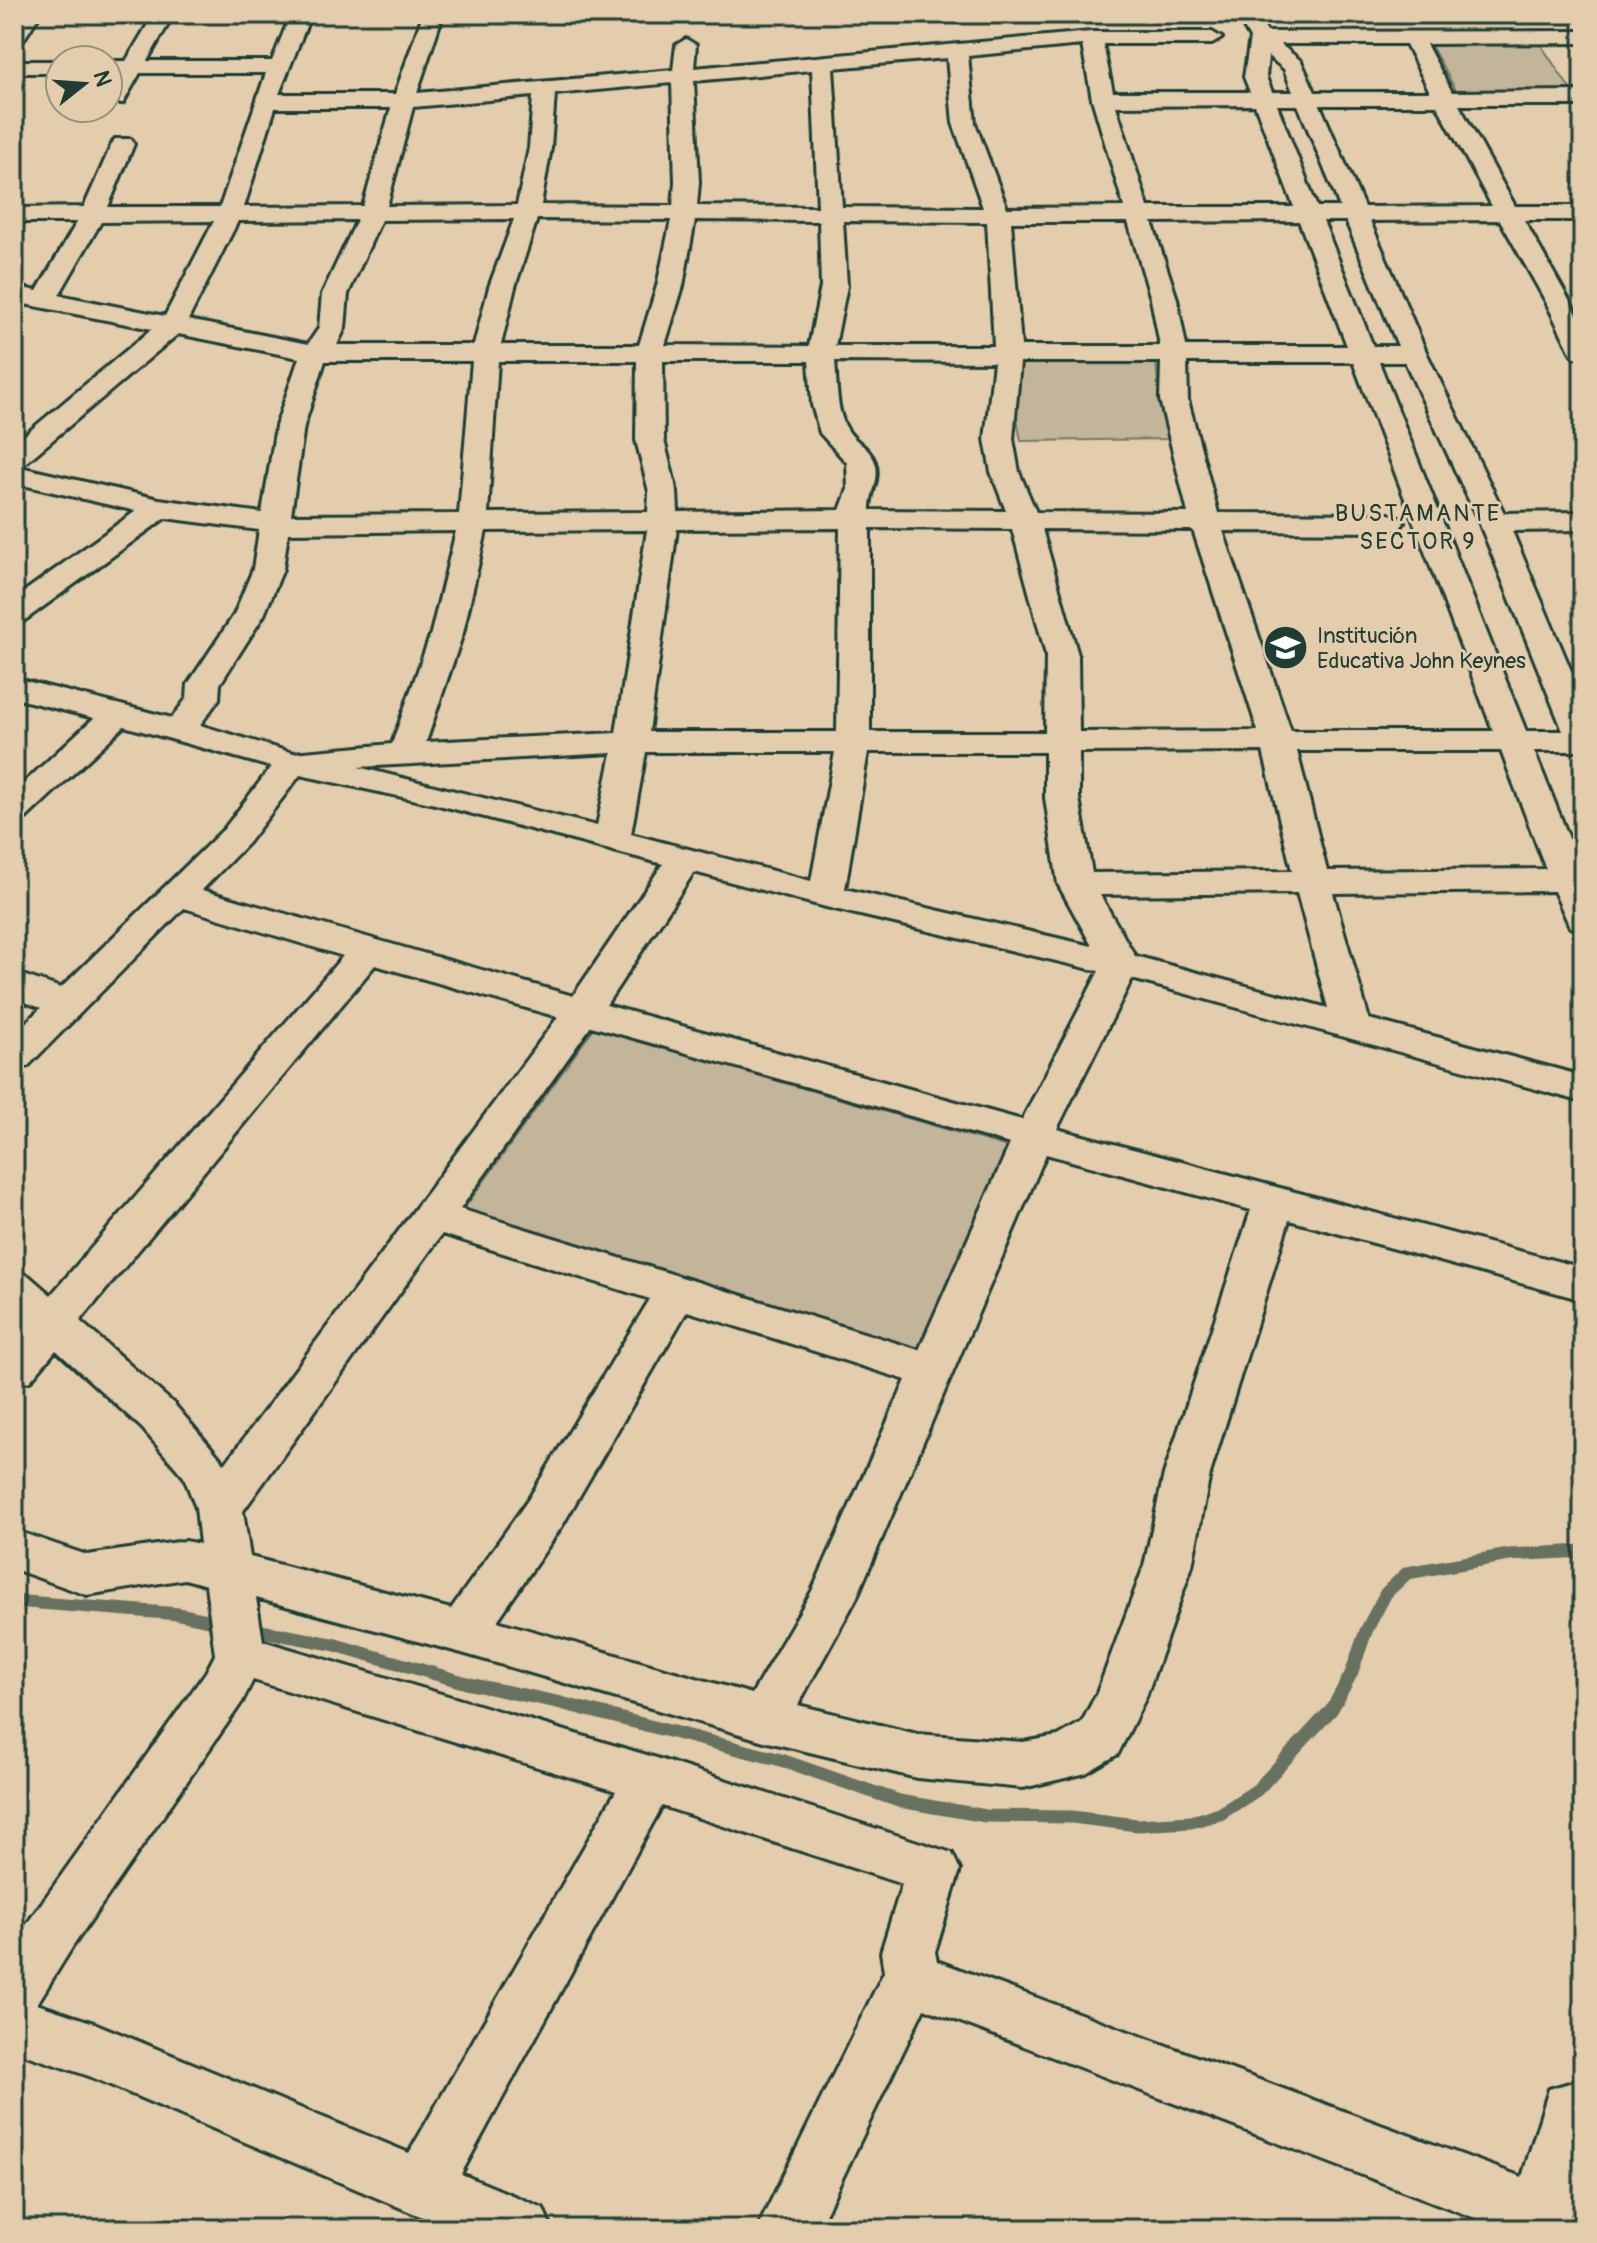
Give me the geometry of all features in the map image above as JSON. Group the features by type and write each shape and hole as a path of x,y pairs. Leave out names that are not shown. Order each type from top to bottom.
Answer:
{"street":[{"path":"14,40 30,14"},
{"path":"124,84 164,14"},
{"path":"14,458 173,325 229,216 266,101 301,14"},
{"path":"180,730 203,699 204,684 249,615 268,569 290,426 314,353 327,341 332,328 335,294 373,212 433,14"},
{"path":"14,1057 236,836 292,763 406,753 631,742 1583,740 1494,522 1414,354 1293,66 1260,38 1246,14"},
{"path":"1543,37 1560,59"},
{"path":"1260,38 1583,37"},
{"path":"266,101 405,101 1091,38 1212,38"},
{"path":"1091,38 1103,99 1164,299 1174,351 1174,400 1205,521 1278,743 1353,1029"},
{"path":"1260,38 1255,77 1583,919"},
{"path":"1413,38 1583,350"},
{"path":"612,840 631,742 663,521 663,492 650,440 650,352 670,286 684,213 687,182 683,75 686,45"},
{"path":"957,51 964,123 998,215 1008,352 999,439 1005,472 1025,521 1062,655 1062,798 1076,884 1121,964"},
{"path":"822,62 834,286 821,352 826,405 834,433 854,450 861,463 863,477 855,503 853,743 826,896"},
{"path":"14,67 44,67"},
{"path":"124,67 279,67"},
{"path":"406,753 447,633 473,522 486,351 502,287 528,212 540,148 545,87"},
{"path":"1103,99 1444,97 1580,87"},
{"path":"44,300 93,215 123,144"},
{"path":"14,215 229,216 373,212 998,215 1583,213"},
{"path":"14,294 314,353 1174,351 1414,354"},
{"path":"14,474 159,508 277,524 855,519 1389,523"},
{"path":"14,613 159,508"},
{"path":"1494,522 1583,521"},
{"path":"14,688 180,730 292,763 439,795 826,896 1121,964 1583,1089"},
{"path":"14,811 118,714"},
{"path":"219,1508 584,1009 684,860"},
{"path":"1076,884 1569,880"},
{"path":"180,895 367,951 584,1009 1033,1137 1583,1284"},
{"path":"14,1369 367,951"},
{"path":"764,1719 832,1599 1033,1137 1121,964"},
{"path":"14,984 67,1004"},
{"path":"14,1549 87,1575 185,1560 462,1632 764,1719 917,1756 1023,1765 1068,1757 1100,1738 1121,1697 1168,1566 1187,1474 1274,1203"},
{"path":"433,1216 932,1371"},
{"path":"14,1287 158,1416 204,1468 219,1508 240,1655 224,1687 54,1928 14,1991"},
{"path":"462,1632 545,1513 676,1292"},
{"path":"240,1655 650,1779 933,1870 908,1952 912,1978 897,2000 787,2229"},
{"path":"421,2189 650,1779"},
{"path":"912,1978 1538,2221 1569,2109 1583,2107"},
{"path":"14,2024 94,2050 522,2229"}],"shaded area":[{"path":"1429,42 1539,42 1572,92 1457,92"},
{"path":"1014,358 1156,359 1159,400 1172,439 1021,441 1014,402"},
{"path":"594,1028 1008,1147 921,1349 464,1209"}],"waterway":[{"path":"250,1629 332,1644 470,1684 557,1702 781,1760 899,1801 986,1816 1072,1817 1137,1825 1191,1822 1220,1814 1257,1790 1332,1709 1351,1674 1366,1631 1386,1593 1407,1573 1509,1555 1583,1551"},
{"path":"14,1601 179,1614 223,1623"}],"place":[{"name":"Institución Educativa John Keynes","path":"1286,648"}],"district":[{"name":"BUSTAMANTE SECTOR 9","path":"1418,527"}]}
